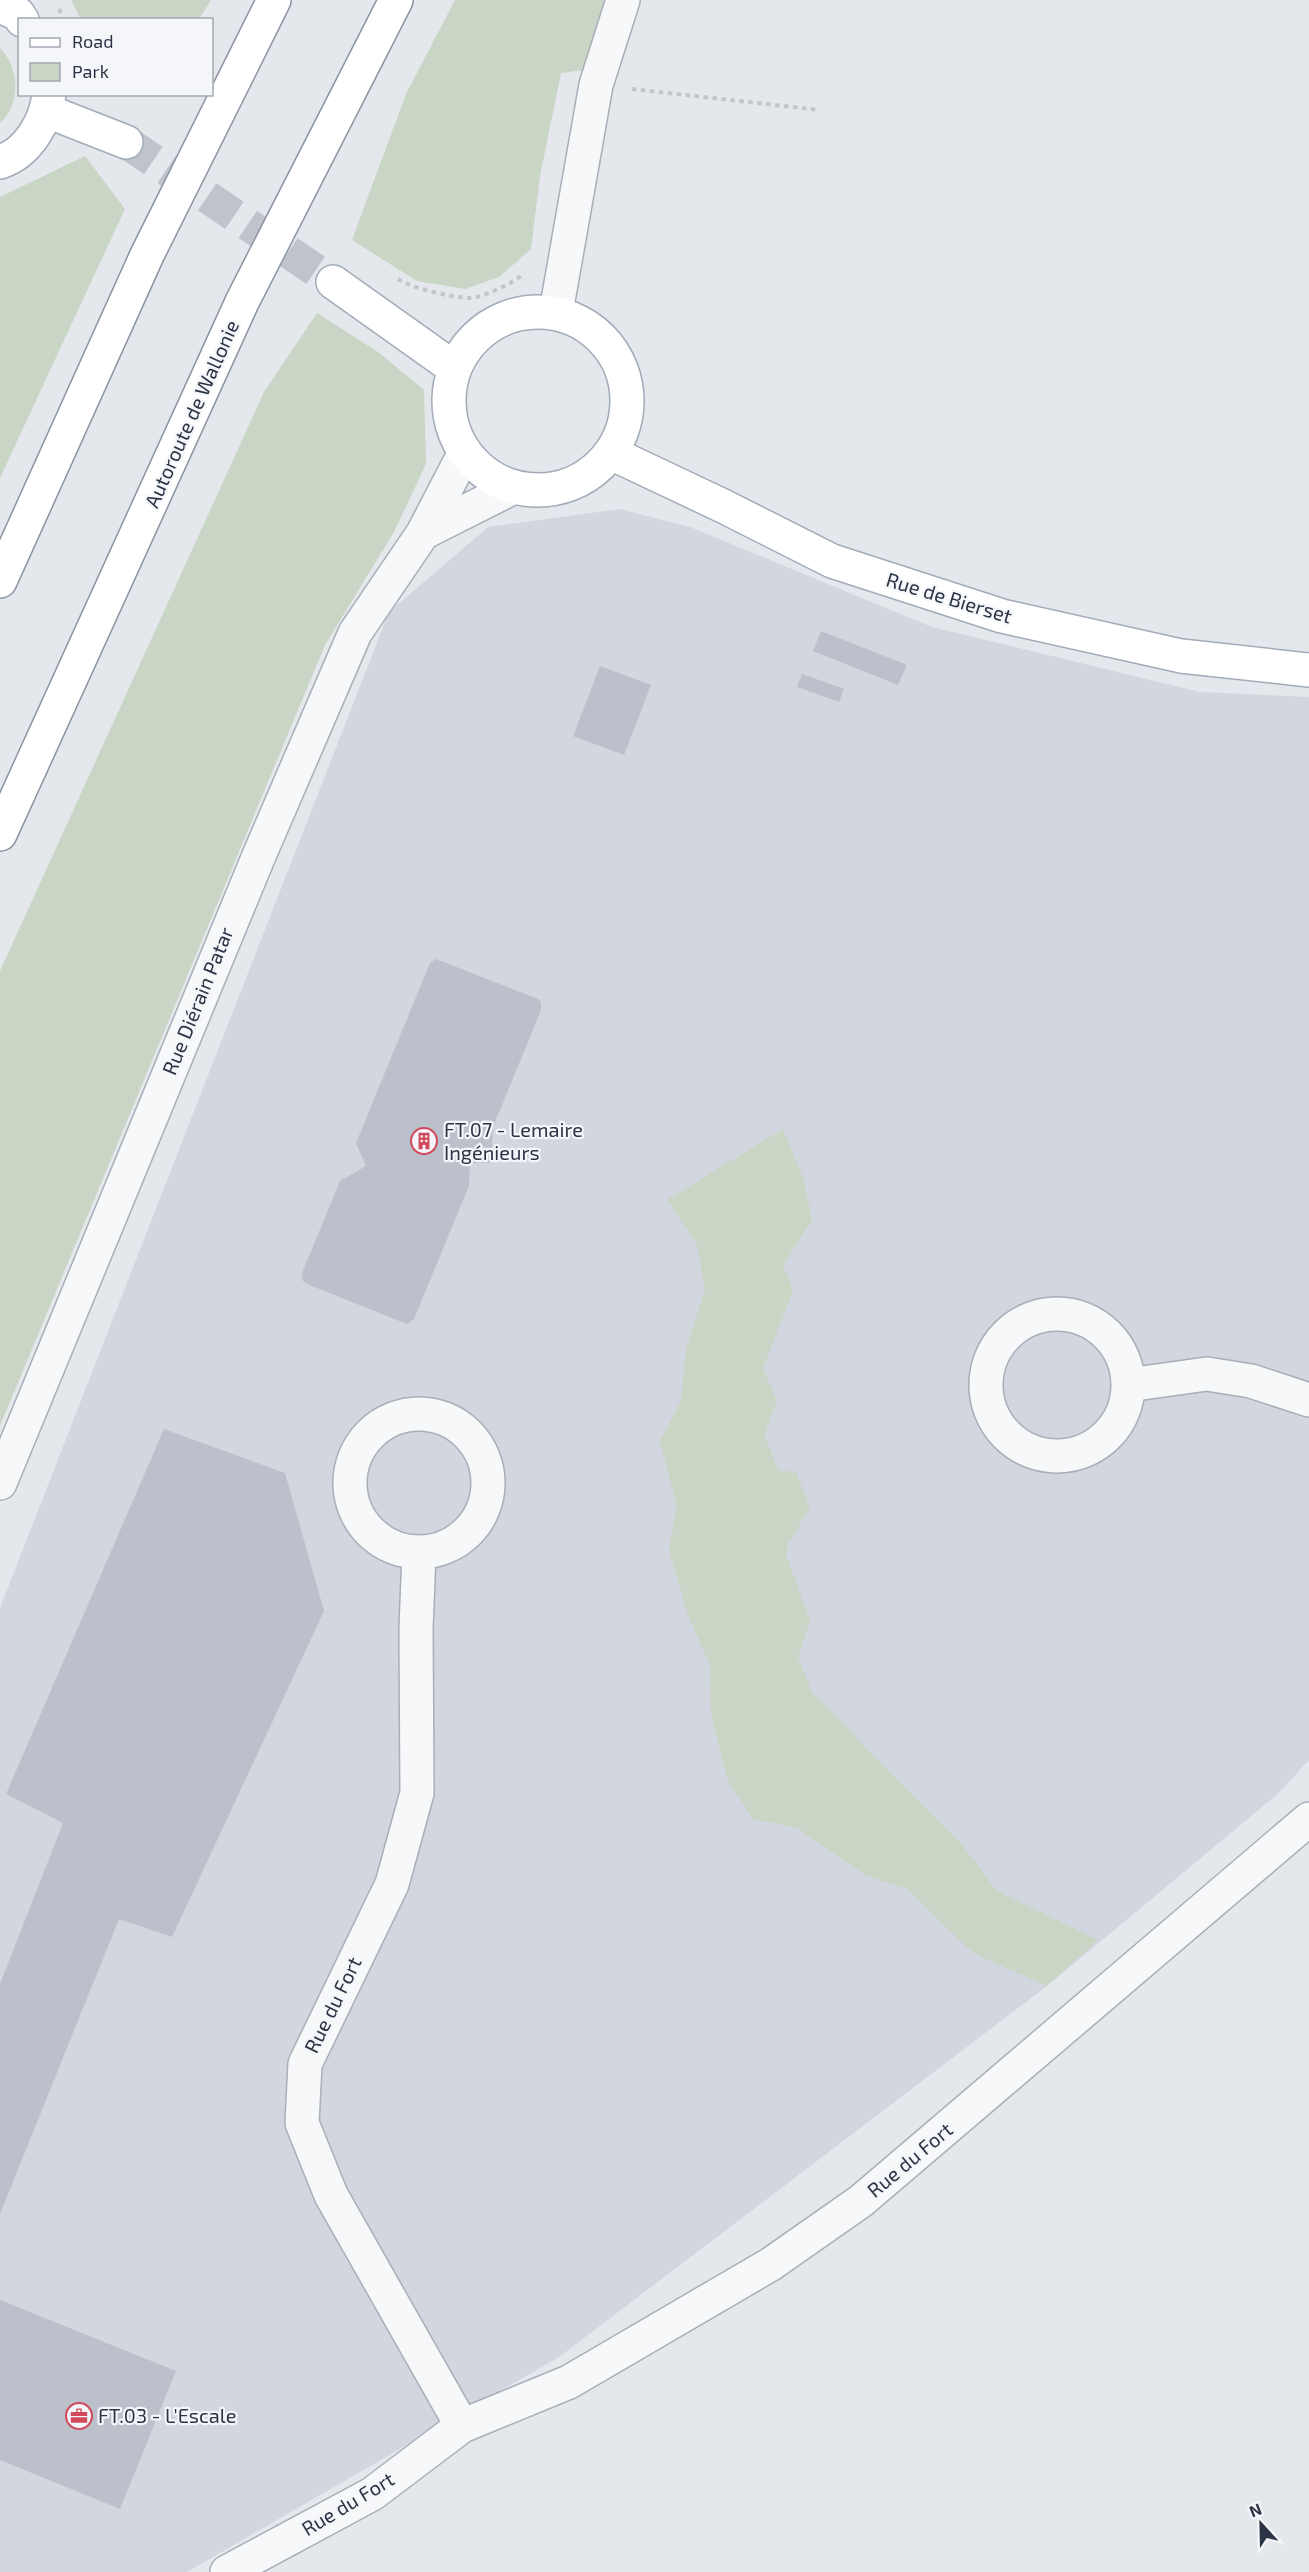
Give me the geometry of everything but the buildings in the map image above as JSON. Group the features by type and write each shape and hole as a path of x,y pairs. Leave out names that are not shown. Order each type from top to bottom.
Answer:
{"main road":[{"path":"0,581 147,255 274,0"},
{"name":"Autoroute de Wallonie","path":"0,834 242,302 396,0"},
{"path":"0,6 20,18"},
{"path":"0,162 32,139 48,103 126,142"},
{"path":"333,282 454,368"},
{"path":"525,311 556,312 589,326 614,352 627,385 626,421 611,453 592,472 568,486 541,490 514,487 489,476 464,454 452,430 448,398 454,368 470,341 495,321 525,311"},
{"name":"Rue de Bierset","path":"611,453 832,561 1002,616 1181,656 1309,670"}],"street":[{"path":"556,312 596,85 623,0"},
{"name":"Rue Diérain Patar","path":"0,1483 258,858 355,633 423,533 464,454"},
{"name":"Rue Diérain Patar","path":"423,533 514,487"},
{"path":"1049,1314 1079,1317 1105,1331 1122,1356 1128,1385 1122,1414 1105,1438 1079,1453 1049,1456 1021,1447 999,1427 987,1400 987,1370 999,1343 1021,1323 1049,1314"},
{"path":"1128,1385 1207,1374 1251,1381 1309,1400"},
{"path":"433,1414 459,1426 473,1440 479,1448 489,1475 486,1504 471,1530 448,1547 419,1554 390,1548 366,1531 351,1506 348,1477 357,1449 377,1427 403,1415 433,1414"},
{"name":"Rue du Fort","path":"419,1554 416,1628 417,1793 392,1884 305,2064 302,2123 331,2195 462,2426"},
{"name":"Rue du Fort","path":"227,2572 372,2494 462,2426 569,2382 771,2264 861,2201 1309,1819"}],"shaded area":[{"path":"620,509 690,527 932,627 1200,692 1309,697 1309,1760 1279,1793 1047,1986 559,2357 187,2572 0,2572 0,1608 389,612 488,527"}],"green space":[{"path":"71,0 211,0 200,18 80,18"},
{"path":"455,0 609,0 584,70 561,73 540,176 531,249 499,277 465,289 417,281 352,240 406,94"},
{"path":"0,48 11,65 15,96 7,115 0,123"},
{"path":"85,156 125,209 0,478 0,197"},
{"path":"317,313 378,352 424,390 426,464 394,532 325,645 0,1426 0,971 264,392"},
{"path":"783,1129 803,1178 812,1219 783,1266 793,1291 763,1368 777,1401 764,1435 778,1470 796,1472 810,1508 788,1543 786,1555 810,1621 798,1657 813,1694 961,1843 997,1891 1098,1940 1047,1986 973,1953 907,1889 865,1875 797,1828 753,1819 727,1779 711,1714 710,1665 688,1615 669,1550 677,1506 660,1441 681,1401 686,1349 705,1290 697,1245 667,1200"}],"tunnel":[{"path":"126,142 333,282"}],"place":[{"name":"FT.07 - Lemaire Ingénieurs","path":"424,1141"},
{"name":"FT.03 - L'Escale","path":"79,2416"}]}
